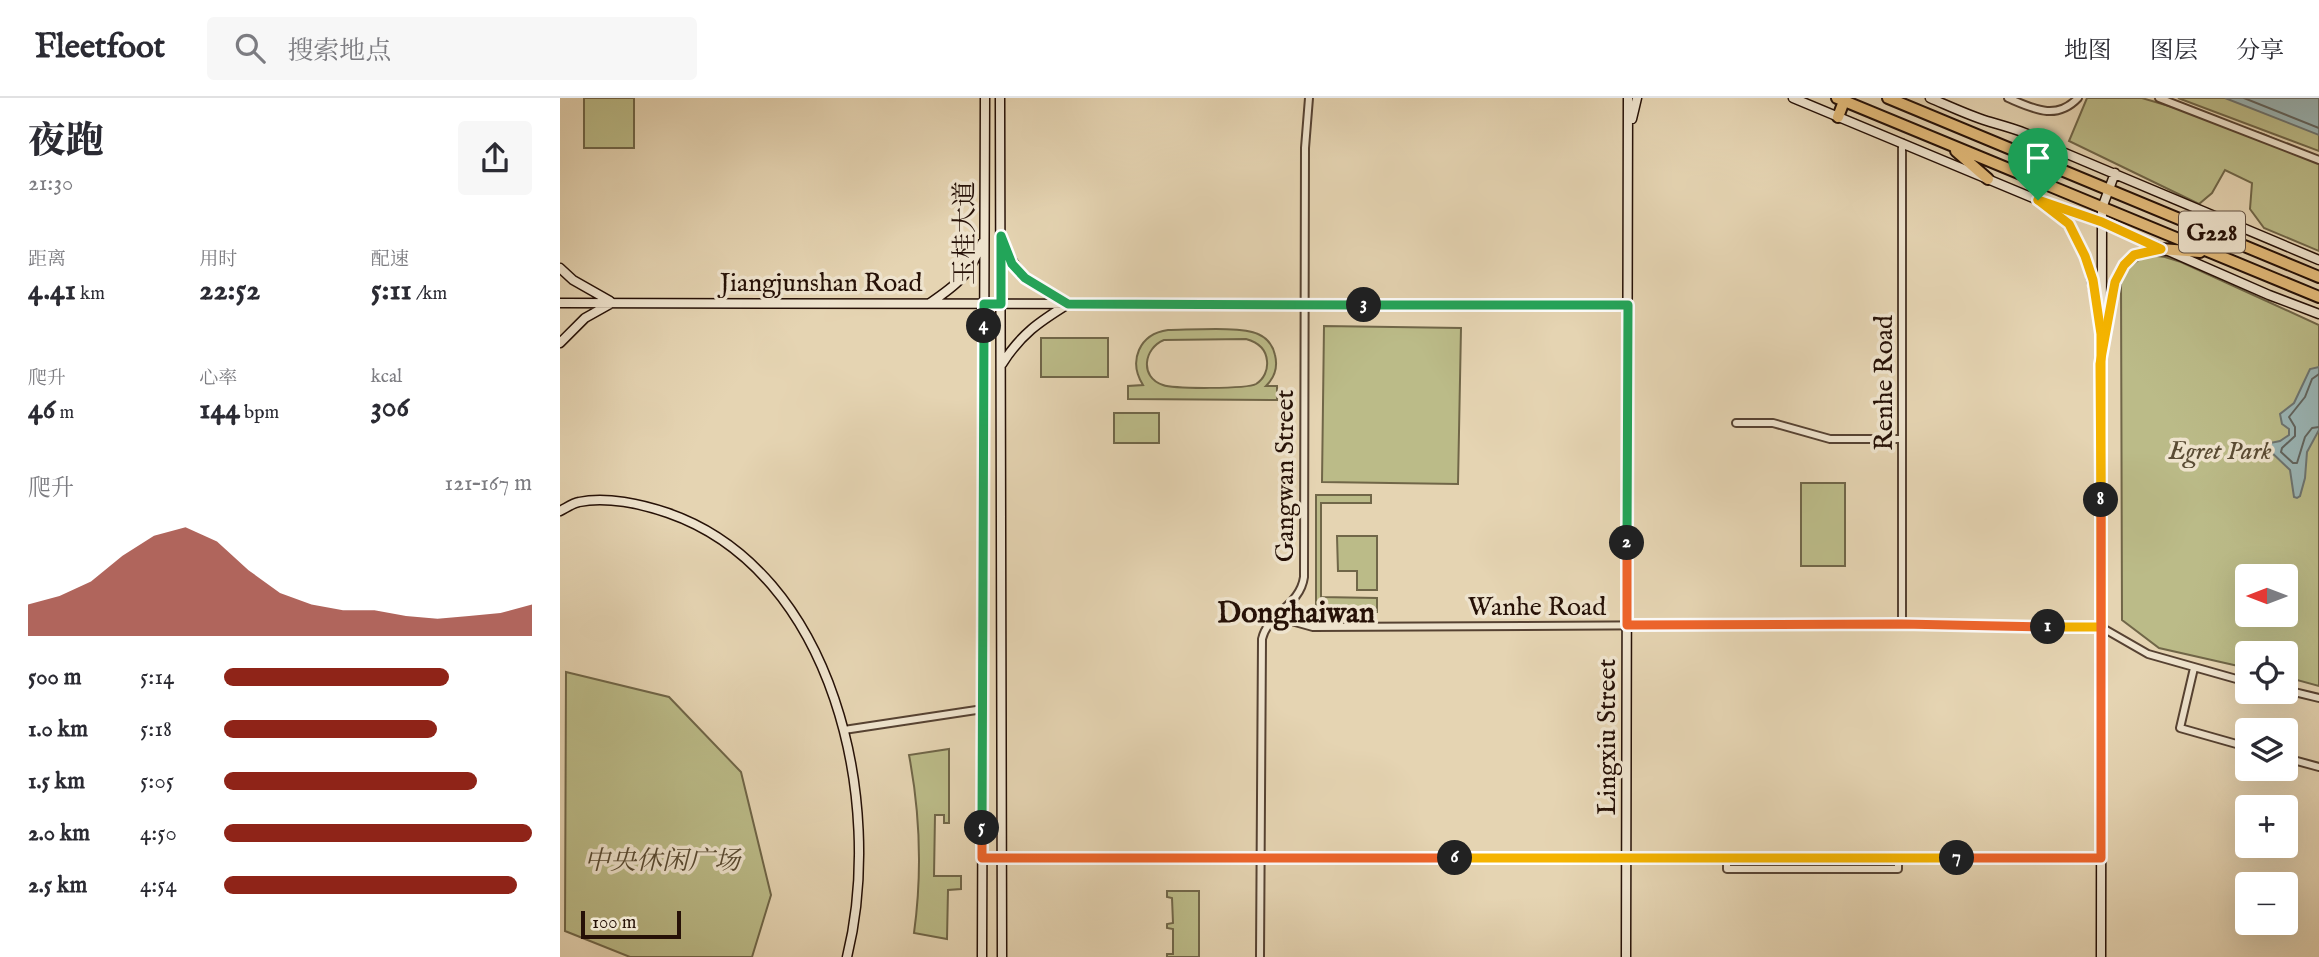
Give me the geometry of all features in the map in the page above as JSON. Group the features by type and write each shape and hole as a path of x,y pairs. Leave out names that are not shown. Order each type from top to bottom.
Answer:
{"highway":[{"name":"G228","path":"1888,98 2317,276"},
{"path":"1838,117 1840,99"},
{"name":"G228","path":"1840,99 2319,299"},
{"path":"1948,144 1988,179"},
{"path":"2161,249 2213,254"}],"main road":[{"name":"玉桂大道","path":"982,957 985,98"},
{"name":"玉桂大道","path":"1000,98 1002,957"},
{"path":"1626,98 1628,132"},
{"path":"1628,132 1637,98"},
{"path":"1793,98 2038,200 2102,222 2319,314"},
{"path":"1930,98 1986,121 2009,126 2038,138 2053,148 2319,260"},
{"name":"Lingxiu Street","path":"1626,957 1628,132"},
{"path":"2101,957 2102,208 2115,173"},
{"path":"2038,200 2058,213 2075,234 2093,280 2101,334"},
{"path":"1001,236 1012,264 1025,278 1068,304 1026,332 1014,344 1002,365"},
{"path":"929,304 964,278 985,237"},
{"path":"2100,364 2115,282 2124,265 2134,255 2161,249"},
{"path":"560,268 573,280 612,303"},
{"name":"Jiangjunshan Road","path":"560,303 1628,305"},
{"path":"560,343 585,318 612,303"},
{"path":"560,511 578,502 600,501 639,505 682,518 712,533 736,550 773,586 803,631 826,679 844,730 856,784 861,850 858,894 847,957"},
{"path":"982,858 2101,858"}],"street":[{"name":"Gangwan Street","path":"1260,957 1262,639 1267,627 1299,594 1304,577 1303,304 1305,148 1309,98"},
{"path":"2008,98 2049,112 2069,108 2078,98"},
{"path":"2158,98 2319,160"},
{"name":"Renhe Road","path":"1902,143 1902,624"},
{"path":"1736,423 1773,423 1830,439 1902,439"},
{"name":"Wanhe Road","path":"1283,610 1295,622 1313,627 1902,624 2101,627 2148,654 2235,679"},
{"path":"2194,668 2180,728 2235,744"},
{"path":"2298,693 2319,698"},
{"path":"844,730 983,709"},
{"path":"2298,761 2319,767"}],"green space":[{"path":"584,98 634,98 634,148 584,148"},
{"path":"2087,98 2142,98 2263,134 2319,159 2319,251 2264,228 2250,209 2252,183 2225,170 2212,193 2199,204 2069,141"},
{"path":"2178,98 2319,98 2319,151"},
{"name":"Egret Park","path":"2149,255 2181,262 2319,325 2319,686 2298,680 2298,641 2235,641 2235,665 2159,648 2122,620 2121,282 2135,262"},
{"path":"1324,326 1461,328 1458,484 1322,482"},
{"path":"1228,329 1261,336 1273,348 1275,355 1275,372 1266,386 1277,386 1277,400 1128,399 1128,386 1143,385 1136,367 1139,350 1143,343 1168,330","holes":["1246,339 1263,349 1267,361 1267,368 1261,380 1250,386 1169,386 1155,381 1147,369 1152,349 1164,340"]},
{"path":"1041,338 1108,338 1108,377 1041,377"},
{"path":"1114,413 1159,413 1159,443 1114,443"},
{"path":"1801,483 1845,483 1845,566 1801,566"},
{"path":"1316,495 1371,495 1371,503 1321,503 1321,597 1377,598 1377,612 1316,612"},
{"path":"1337,536 1377,536 1377,590 1357,590 1357,571 1338,571"},
{"name":"中央休闲广场","path":"566,672 669,697 741,772 771,895 752,957 630,957 565,931"},
{"path":"949,749 949,823 944,823 944,815 935,815 934,876 961,876 961,889 948,890 947,939 914,933 919,844 909,755"},
{"path":"1167,891 1199,891 1199,957 1167,957 1167,954 1173,954 1173,929 1167,928 1167,924 1173,923 1172,898 1167,897"}],"water":[{"path":"2225,98 2319,98 2319,135"},
{"path":"2319,367 2319,430 2307,452 2305,478 2297,498 2294,497 2290,470 2268,449 2270,443 2289,435 2289,429 2282,424 2280,414 2294,403 2310,369"}],"district":[{"name":"Donghaiwan","path":"1296,612"}],"route":[{"path":"2038,200 2058,213 2075,234 2093,280 2101,334 2100,364 2100,432 2101,627 1902,624 1627,625 1628,305 1068,304 1025,278 1012,264 1001,236 1001,304 984,304 982,858 2101,858 2101,627 2100,364 2115,282 2124,265 2134,255 2161,249 2102,222 2038,200"}]}
